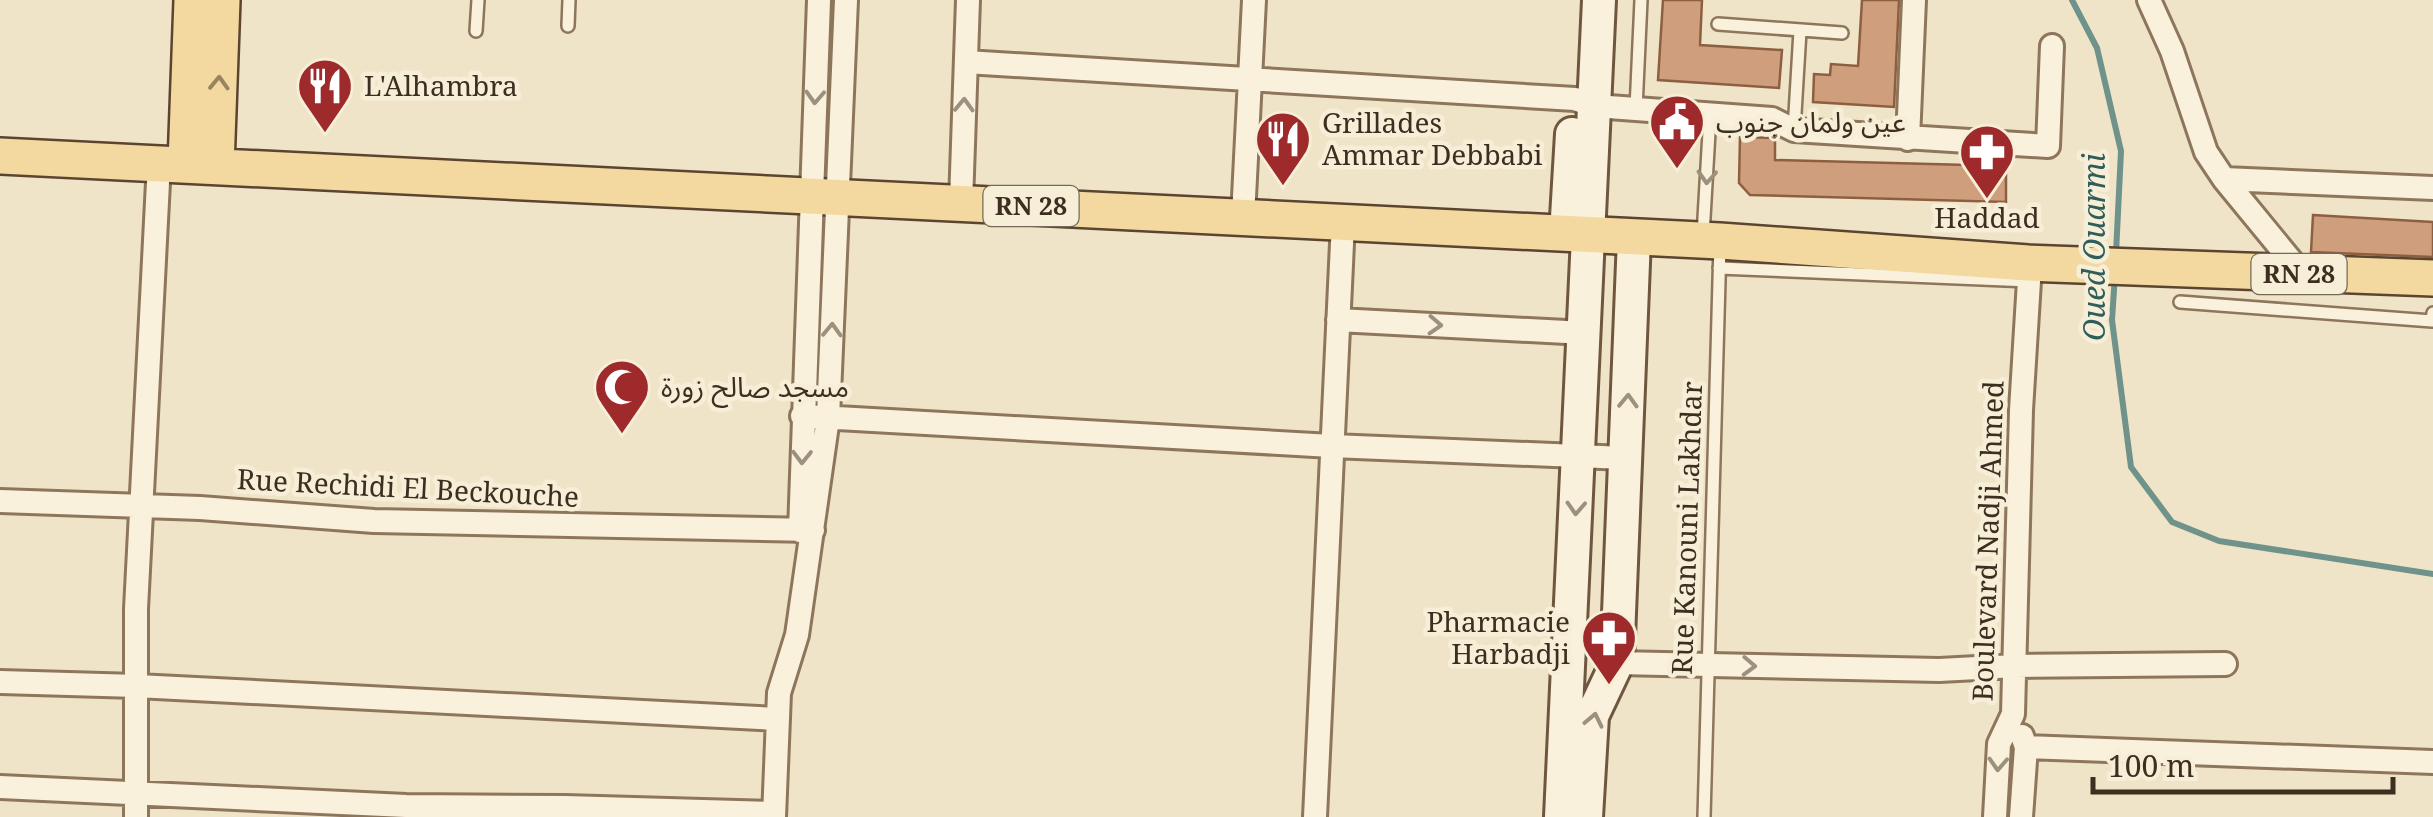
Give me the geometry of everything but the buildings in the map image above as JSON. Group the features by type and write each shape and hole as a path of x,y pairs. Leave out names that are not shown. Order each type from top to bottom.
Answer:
{"main road":[{"path":"187,164 192,0"},
{"path":"187,164 222,0"},
{"path":"1578,0 1585,103"},
{"path":"1561,817 1585,333 1578,235 1585,103 1600,0"},
{"name":"RN 28","path":"0,156 1634,238 1714,250 2040,270 2164,268 2433,278"},
{"path":"1586,817 1592,716 1617,664 1634,238"}],"street":[{"path":"806,530 828,418 819,0"},
{"path":"0,787 136,806 382,805 774,815 780,693 798,636 806,530 802,416 846,0"},
{"path":"961,202 968,0"},
{"path":"1243,217 1254,0"},
{"path":"1908,138 1914,0"},
{"path":"2149,0 2172,50 2206,152 2302,274"},
{"path":"966,62 1585,103 1772,120 1794,130 2048,146 2052,46"},
{"path":"136,806 136,609 142,506 187,164"},
{"path":"2224,179 2433,188"},
{"path":"1315,817 1343,222"},
{"name":"Boulevard Nadji Ahmed","path":"1995,817 1998,744 2013,714 2021,410 2040,270"},
{"path":"1338,320 1585,333"},
{"path":"802,416 1625,458"},
{"name":"Rue Rechidi El Beckouche","path":"0,500 374,521 806,530"},
{"path":"1617,664 1939,670 2224,664"},
{"path":"0,682 778,719"},
{"path":"2013,714 2026,747 2021,817"},
{"path":"2026,747 2433,762"},
{"path":"346,817 382,805"}],"lane":[{"path":"476,31 478,0"},
{"path":"568,26 570,0"},
{"path":"1636,109 1641,0"},
{"path":"1718,24 1842,33"},
{"path":"1794,130 1800,31"},
{"name":"Rue Kanouni Lakhdar","path":"1704,817 1714,250 1710,114"},
{"path":"2180,302 2432,321 2433,312"}],"waterway":[{"name":"Oued Ouarmi","path":"2072,0 2097,48 2121,151 2116,253"},
{"name":"Oued Ouarmi","path":"2115,275 2112,320 2131,467 2172,522 2219,541 2433,574"}],"place":[{"name":"L'Alhambra","path":"325,135"},
{"name":"عين ولمان جنوب","path":"1677,171"},
{"name":"Grillades Ammar Debbabi","path":"1283,188"},
{"name":"Haddad","path":"1987,201"},
{"name":"مسجد صالح زورة","path":"622,436"},
{"name":"Pharmacie Harbadji","path":"1609,687"}]}
